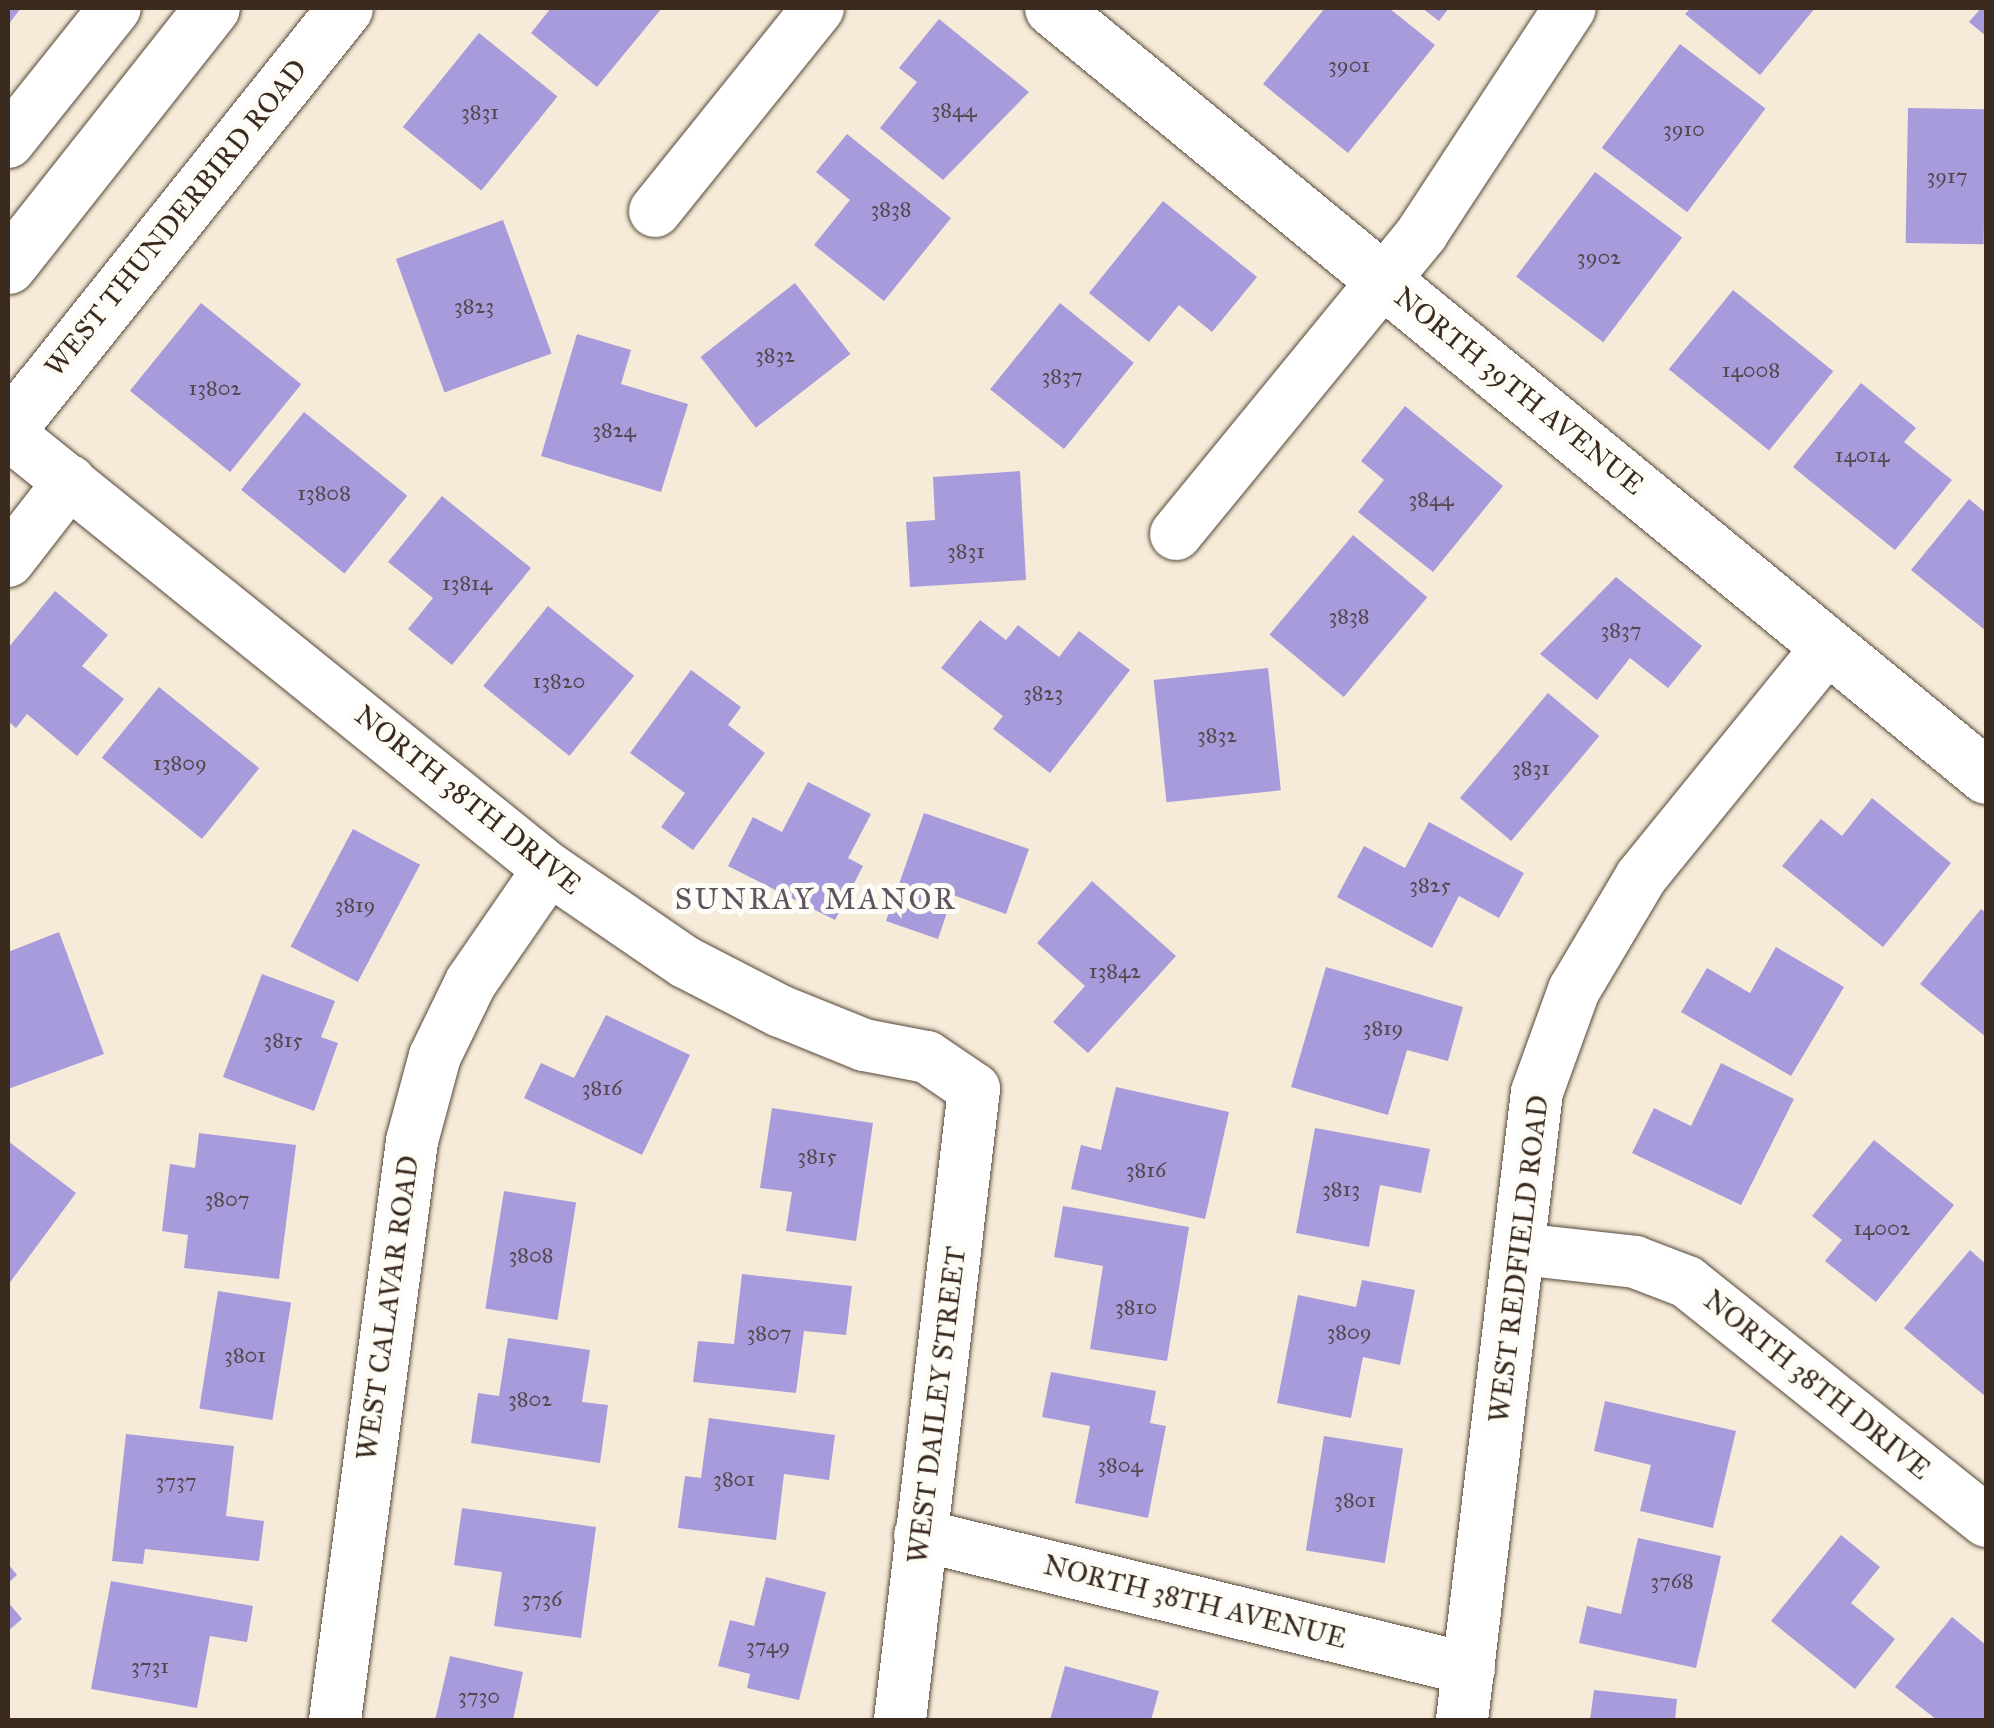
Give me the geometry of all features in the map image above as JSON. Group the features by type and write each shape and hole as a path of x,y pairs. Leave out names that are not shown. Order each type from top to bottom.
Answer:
{"street":[{"path":"8,142 115,8"},
{"path":"8,266 212,8"},
{"name":"WEST THUNDERBIRD ROAD","path":"8,431 345,8"},
{"path":"655,211 818,8"},
{"name":"NORTH 39TH AVENUE","path":"1052,8 1986,776"},
{"path":"1176,534 1465,175 1570,8"},
{"name":"NORTH 38TH DRIVE","path":"8,431 549,870 748,995 864,1045 928,1057 974,1090"},
{"path":"8,561 70,481"},
{"name":"WEST REDFIELD ROAD","path":"1462,1720 1538,1092 1574,990 1641,876 1829,646"},
{"name":"WEST CALAVAR ROAD","path":"335,1720 412,1141 436,1056 471,982 549,870"},
{"name":"WEST DAILEY STREET","path":"900,1720 974,1090"},
{"name":"NORTH 38TH DRIVE","path":"1520,1249 1635,1262 1686,1282 1986,1521"},
{"name":"NORTH 38TH AVENUE","path":"920,1535 1469,1669"}],"building":[{"path":"8,8 21,8 8,25"},
{"path":"551,8 662,8 597,87 531,33"},
{"path":"1325,8 1389,8 1435,45 1348,153 1263,84"},
{"path":"1422,8 1449,8 1439,21"},
{"path":"1691,8 1815,8 1760,75 1685,14"},
{"path":"1981,8 1986,8 1986,36 1969,22"},
{"path":"939,19 1029,92 943,180 880,128 917,82 899,68"},
{"path":"479,33 557,97 481,191 403,127"},
{"path":"1680,44 1765,108 1687,212 1602,148"},
{"path":"1908,108 1986,109 1984,244 1906,243"},
{"path":"847,134 951,218 884,301 814,245 850,200 816,172"},
{"path":"1595,172 1682,238 1603,342 1516,277"},
{"path":"1163,201 1257,277 1212,332 1179,305 1149,342 1089,293"},
{"path":"503,220 552,353 444,392 396,259"},
{"path":"795,283 850,354 756,428 700,357"},
{"path":"1733,290 1833,371 1769,450 1669,369"},
{"path":"201,303 301,384 230,472 130,391"},
{"path":"1060,303 1134,363 1064,449 990,389"},
{"path":"577,334 631,350 621,384 688,404 661,492 541,456"},
{"path":"1861,383 1916,428 1904,442 1952,480 1895,550 1793,467"},
{"path":"1405,406 1503,486 1433,572 1358,512 1384,480 1361,461"},
{"path":"304,412 407,496 344,573 241,490"},
{"path":"1020,471 1026,580 910,587 906,522 935,520 933,477"},
{"path":"442,496 531,568 452,665 408,629 433,598 388,562"},
{"path":"1969,499 1986,513 1986,631 1911,570"},
{"path":"1353,535 1427,597 1344,697 1269,635"},
{"path":"1616,577 1702,646 1668,688 1630,658 1597,700 1540,654"},
{"path":"55,591 108,635 82,666 124,699 77,756 27,714 16,728 8,721 8,648"},
{"path":"548,606 634,676 569,756 483,686"},
{"path":"980,620 1006,640 1018,625 1059,657 1079,631 1130,670 1050,773 993,729 1003,716 941,668"},
{"path":"1268,668 1281,790 1166,802 1154,680"},
{"path":"691,670 741,707 728,725 765,753 693,850 661,827 685,793 630,753"},
{"path":"159,687 259,768 202,839 102,758"},
{"path":"1548,693 1599,736 1511,841 1460,798"},
{"path":"808,782 871,814 848,858 863,866 835,920 728,866 753,817 782,832"},
{"path":"1872,798 1951,863 1883,947 1782,866 1821,819 1842,836"},
{"path":"924,813 1029,849 1006,914 953,895 938,939 886,921"},
{"path":"1429,822 1524,873 1499,918 1459,896 1432,948 1337,897 1364,846 1405,868"},
{"path":"353,829 420,865 358,982 291,946"},
{"path":"1092,881 1176,956 1088,1053 1053,1022 1085,986 1037,943"},
{"path":"1981,909 1986,913 1986,1037 1920,984"},
{"path":"59,932 104,1054 8,1089 8,952"},
{"path":"1776,947 1844,987 1791,1076 1681,1012 1707,968 1750,993"},
{"path":"1326,967 1463,1007 1448,1061 1407,1050 1388,1115 1291,1087"},
{"path":"262,974 335,1001 321,1037 338,1043 314,1111 223,1077"},
{"path":"606,1015 690,1055 642,1155 524,1098 541,1063 574,1078"},
{"path":"1721,1063 1794,1099 1741,1205 1632,1153 1654,1108 1691,1126"},
{"path":"1116,1087 1229,1112 1205,1219 1071,1189 1081,1145 1101,1150"},
{"path":"772,1108 873,1123 856,1241 786,1231 792,1192 760,1188"},
{"path":"1315,1128 1430,1149 1421,1193 1380,1185 1369,1247 1296,1233"},
{"path":"199,1133 296,1145 279,1279 184,1268 188,1235 162,1231 170,1164 195,1168"},
{"path":"1874,1140 1954,1205 1876,1302 1825,1261 1842,1240 1812,1216"},
{"path":"8,1141 76,1193 8,1285"},
{"path":"504,1191 576,1202 557,1320 485,1309"},
{"path":"1063,1206 1189,1227 1167,1361 1090,1349 1103,1266 1054,1257"},
{"path":"1970,1250 1986,1264 1986,1397 1904,1328"},
{"path":"742,1274 852,1286 846,1335 804,1331 796,1393 693,1382 698,1341 734,1344"},
{"path":"1362,1280 1415,1290 1400,1365 1363,1357 1351,1418 1277,1403 1298,1295 1356,1307"},
{"path":"218,1291 291,1303 272,1420 199,1409"},
{"path":"508,1338 590,1350 582,1402 608,1405 600,1463 471,1443 478,1393 499,1396"},
{"path":"1051,1372 1156,1391 1150,1423 1166,1426 1148,1518 1075,1503 1090,1426 1042,1417"},
{"path":"1605,1401 1736,1431 1713,1528 1640,1511 1651,1465 1594,1451"},
{"path":"709,1418 835,1435 829,1480 784,1474 776,1540 678,1528 685,1476 701,1478"},
{"path":"126,1434 234,1446 226,1516 264,1521 259,1561 145,1549 143,1564 112,1561"},
{"path":"1324,1436 1403,1449 1385,1563 1306,1551"},
{"path":"462,1508 596,1527 581,1638 494,1626 502,1572 454,1565"},
{"path":"1841,1535 1880,1567 1851,1603 1895,1639 1855,1689 1771,1621"},
{"path":"1638,1538 1721,1556 1696,1668 1579,1643 1587,1606 1621,1614"},
{"path":"8,1564 17,1575 8,1583"},
{"path":"766,1577 826,1592 799,1700 747,1688 750,1674 718,1666 730,1620 754,1626"},
{"path":"111,1581 253,1606 247,1642 210,1636 197,1708 91,1689"},
{"path":"8,1602 22,1619 8,1631"},
{"path":"1952,1617 1986,1645 1986,1720 1937,1720 1895,1687"},
{"path":"450,1656 523,1672 513,1720 435,1720"},
{"path":"1065,1666 1159,1691 1151,1720 1050,1720"},
{"path":"1594,1690 1677,1699 1675,1720 1590,1720"}],"district":[{"name":"SUNRAY MANOR","path":"816,899"}]}
